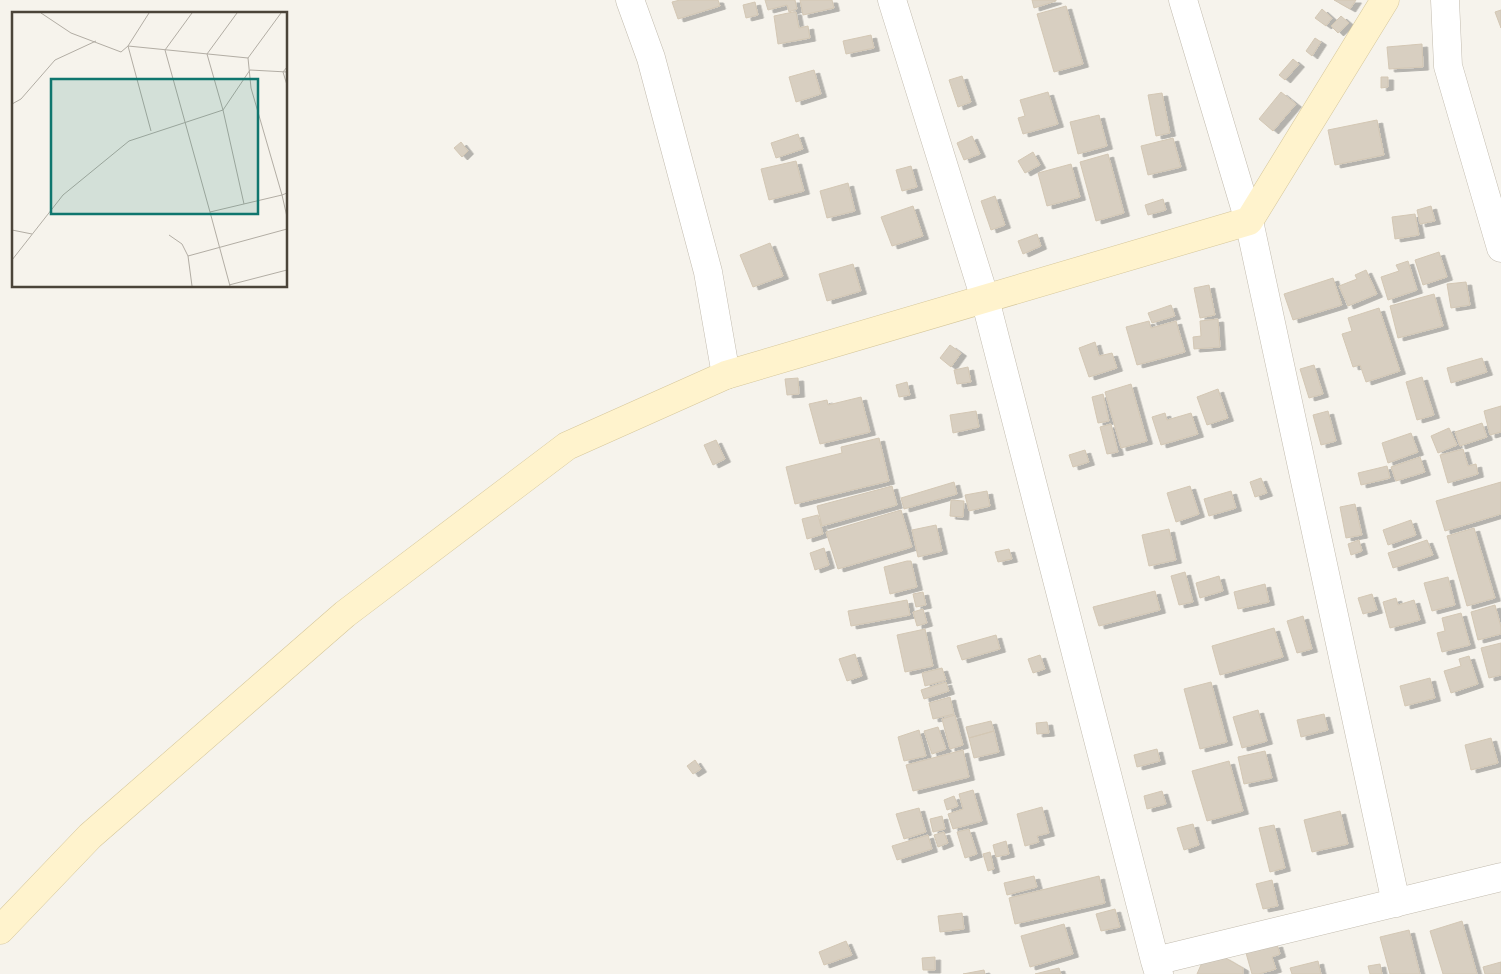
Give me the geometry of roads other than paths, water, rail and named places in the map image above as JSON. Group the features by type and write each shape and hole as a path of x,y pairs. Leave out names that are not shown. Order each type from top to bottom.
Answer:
{"street":[{"path":"630,0 651,58 708,272 726,375"},
{"path":"892,0 985,299 1157,967 1501,877"},
{"path":"1183,0 1249,221 1396,903"},
{"path":"0,930 90,836 344,614 567,446 726,375 1249,221 1385,0"},
{"path":"1445,0 1448,66 1501,248"}]}
